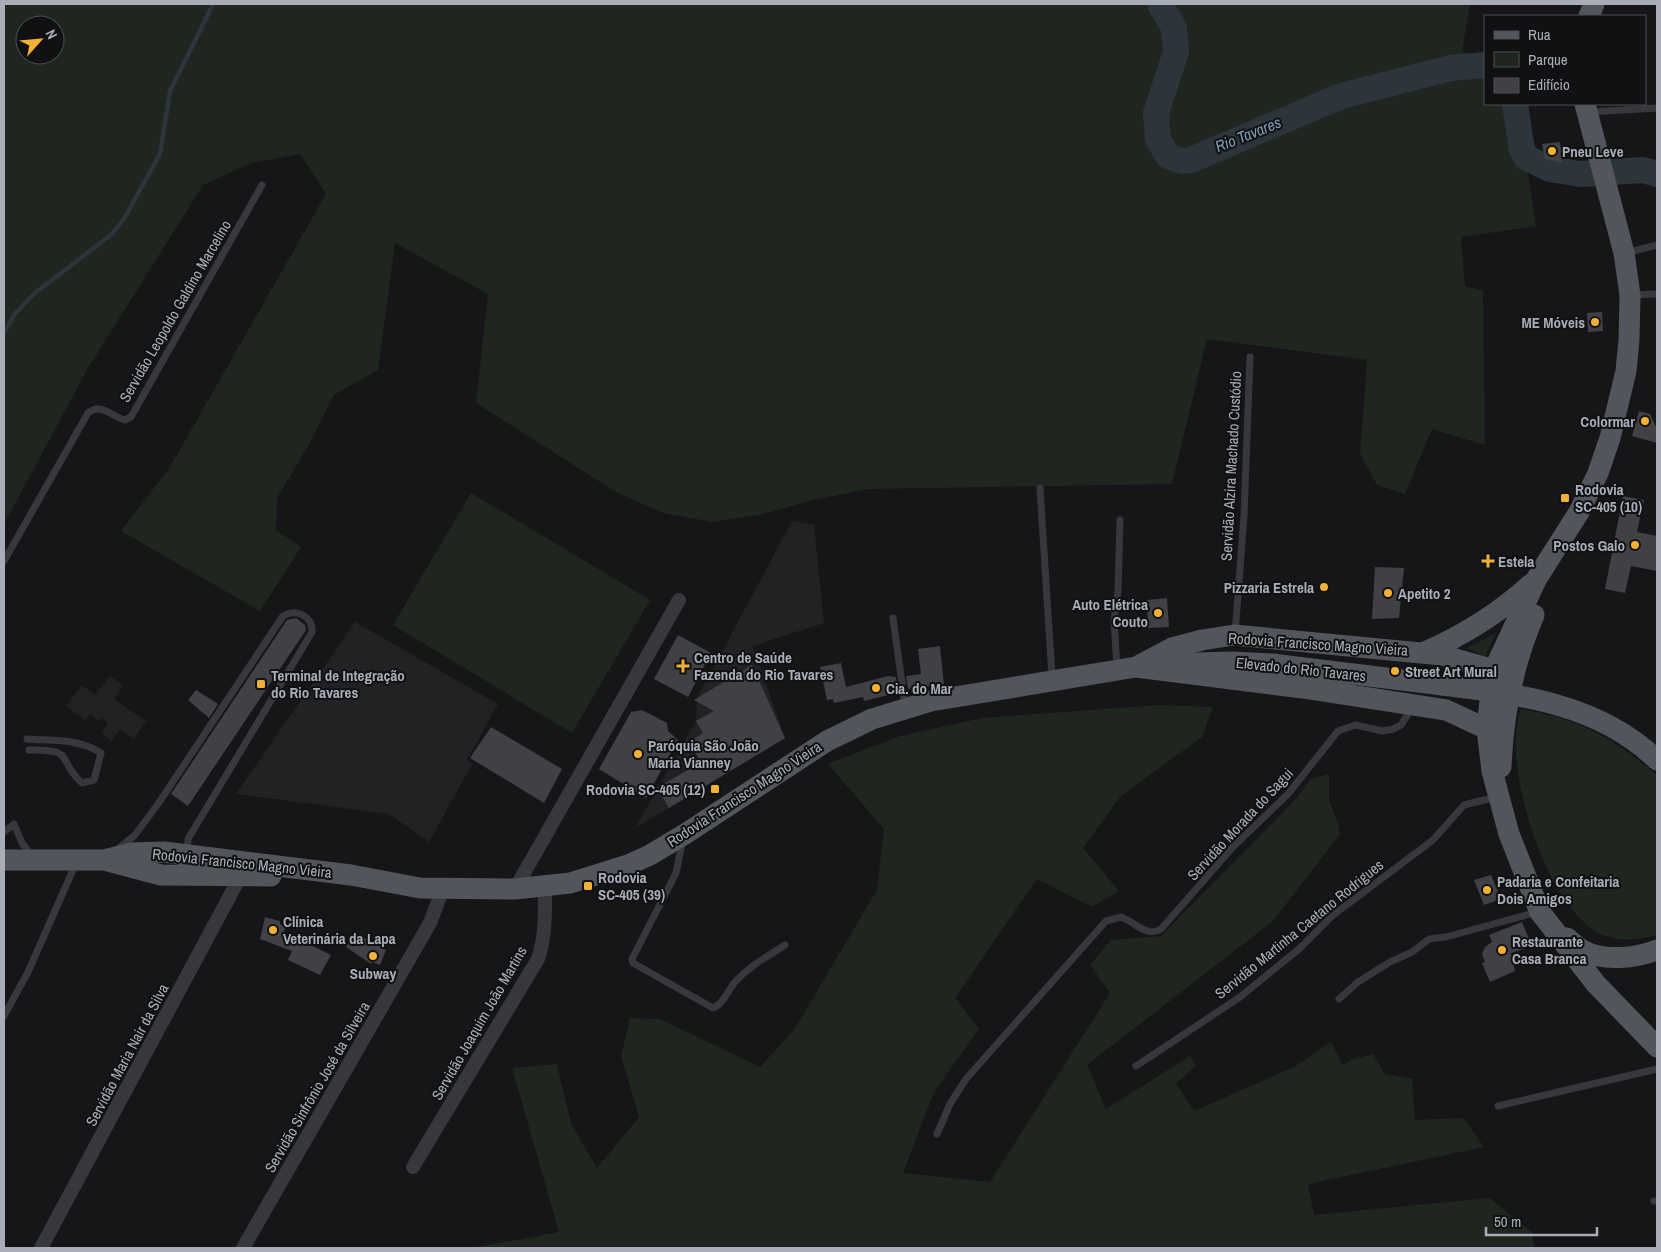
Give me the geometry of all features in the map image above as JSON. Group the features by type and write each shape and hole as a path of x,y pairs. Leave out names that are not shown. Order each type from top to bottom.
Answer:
{"main road":[{"path":"1499,797 1503,729 1512,675 1532,618 1568,531 1598,473 1610,438 1626,371 1630,340 1630,295 1624,253 1586,108"},
{"path":"1568,531 1537,578 1492,672 1487,729 1490,757 1509,834 1544,917 1596,984 1657,1047"},
{"path":"1425,652 1467,632 1492,616 1537,578"},
{"name":"Rodovia Francisco Magno Vieira","path":"1127,669 1172,648 1202,640 1234,636 1425,652 1468,661 1492,672"},
{"name":"Elevado do Rio Tavares","path":"1127,669 1165,664 1231,662 1272,664 1522,695 1577,710 1632,740 1657,760"},
{"name":"Rodovia Francisco Magno Vieira","path":"104,860 161,875 196,865 351,875 420,888 515,889 545,887 578,881 628,866 684,834 826,741 849,729 931,701 1127,669 1311,689 1414,705 1457,713 1487,729"},
{"path":"1492,672 1510,690"},
{"name":"Rodovia Francisco Magno Vieira","path":"4,860 36,862 104,860 132,853 164,852 196,865 240,876 351,875"},
{"path":"1544,917 1583,951 1599,955 1631,957 1657,950"}],"street":[{"path":"515,889 679,600"},
{"name":"Servidão Maria Nair da Silva","path":"41,1248 240,876"},
{"name":"Servidão Joaquim João Martins","path":"413,1167 538,959 545,927 545,887"},
{"name":"Servidão Sinfrônio José da Silveira","path":"243,1248 430,923 444,888"}],"lane":[{"path":"1586,108 1657,108"},
{"name":"Servidão Leopoldo Galdino Marcelino","path":"4,561 88,413 94,408 100,408 119,419 125,420 131,416 262,185"},
{"path":"1624,253 1657,245"},
{"path":"1630,295 1657,294"},
{"name":"Servidão Alzira Machado Custódio","path":"1234,636 1244,516 1250,357"},
{"path":"1040,488 1052,680"},
{"path":"1120,520 1118,592 1114,621 1127,669"},
{"path":"104,860 136,835 283,616 293,612 305,616 313,626 312,632 188,838 196,865"},
{"path":"893,618 906,708"},
{"name":"Servidão Morada do Sagui","path":"937,1134 950,1104 966,1079 1106,922 1121,917 1148,932 1155,933 1161,929 1233,847 1288,794 1338,730 1356,725 1383,731 1393,729 1401,725 1414,705"},
{"path":"27,739 76,741 89,745 101,753 94,780 82,784 75,778 64,756 52,750 29,750"},
{"name":"Servidão Martinha Caetano Rodrigues","path":"1136,1066 1240,998 1299,949 1332,916 1433,840 1464,805 1499,797"},
{"path":"4,832 14,824 22,843 36,862"},
{"path":"684,834 676,873 632,959 633,963 713,1008 718,1006 728,989 747,969 785,945"},
{"path":"4,1016 28,972 77,861"},
{"path":"1339,999 1358,982 1390,962 1412,952 1429,939 1544,917"},
{"path":"1498,1106 1657,1069"}],"shaded area":[{"path":"792,521 814,525 824,623 753,646 785,738 635,828 696,721 697,698"},
{"path":"355,622 498,704 467,760 472,764 429,842 389,814 236,794"},
{"path":"110,676 123,685 114,699 146,721 134,739 120,729 111,741 102,733 108,723 103,718 99,721 90,715 85,720 66,706 82,685 95,695"}],"green space":[{"path":"4,4 1470,4 1462,51 1484,62 1484,105 1523,105 1525,154 1536,226 1461,237 1465,286 1483,291 1485,445 1432,429 1405,494 1377,485 1360,454 1367,360 1207,339 1172,484 869,489 813,500 764,514 712,522 663,513 616,492 476,403 488,294 395,243 378,370 334,395 311,441 277,498 276,530 301,547 260,611 121,531 170,467 326,194 300,154 251,163 203,185 88,368 4,524"},
{"path":"471,493 650,600 572,733 393,625"},
{"path":"1496,633 1485,657 1467,648"},
{"path":"1159,705 1213,707 1202,737 1121,796 1083,848 1119,891 1092,907 1037,879 955,998 979,1029 934,1092 903,1173 990,1182 1110,993 1090,965 1111,940 1161,936 1296,799 1311,779 1329,774 1329,801 1338,823 1340,834 1273,921 1087,1065 1106,1109 1190,1056 1196,1066 1176,1083 1194,1111 1294,1067 1331,1042 1343,1065 1353,1059 1373,1054 1385,1074 1412,1079 1415,1120 1464,1118 1484,1147 1308,1184 1314,1215 1489,1198 1532,1232 1534,1248 472,1248 559,1232 512,1068 557,1064 571,1124 597,1168 639,1117 621,1056 630,1018 660,1019 760,1067 794,1030 877,890 884,829 828,764 900,736 982,718"},
{"path":"1521,709 1561,718 1594,731 1624,750 1657,775 1657,935 1637,939 1615,939 1608,937 1581,920 1563,896 1546,866 1533,833 1523,798 1517,764 1516,733"}],"building":[{"name":"Pneu Leve","path":"1560,142 1563,163 1545,159 1542,144"},
{"name":"ME Móveis","path":"1602,312 1603,331 1588,332 1587,313"},
{"name":"Colormar","path":"1639,411 1650,414 1657,429 1657,443 1632,436"},
{"name":"Postos Galo","path":"1623,496 1644,500 1637,532 1657,536 1657,571 1631,566 1625,593 1605,589"},
{"name":"Apetito 2","path":"1375,567 1404,568 1399,618 1372,619"},
{"name":"Auto Elétrica Couto","path":"1167,598 1169,627 1148,628 1147,600"},
{"path":"296,618 305,625 306,630 188,806 171,794 287,620"},
{"name":"Centro de Saúde Fazenda do Rio Tavares","path":"678,635 711,653 688,697 654,679"},
{"path":"940,646 944,685 908,689 906,676 921,674 918,649"},
{"path":"841,663 846,687 888,676 896,677 898,690 891,691 892,694 864,701 863,697 834,703 833,699 827,700 820,667"},
{"path":"752,665 785,738 669,808 657,788 701,762 689,742 703,733 696,721 714,711 694,700"},
{"path":"196,690 218,704 209,718 188,700"},
{"name":"Paróquia São João Maria Vianney","path":"642,710 667,723 668,731 678,740 646,798 599,769 631,712"},
{"path":"491,727 562,769 544,803 470,758"},
{"name":"Padaria e Confeitaria Dois Amigos","path":"1491,875 1501,899 1484,905 1474,880"},
{"path":"265,917 280,921 280,924 285,927 284,932 331,955 320,975 288,960 292,951 260,939"},
{"name":"Restaurante Casa Branca","path":"1522,922 1532,946 1511,953 1515,971 1490,982 1482,963 1485,962 1482,954 1485,947 1492,942 1489,935"},
{"path":"354,932 386,950 380,965 372,962 371,964 346,947"}],"waterway":[{"path":"4,333 14,315 35,293 112,234 125,217 160,154 170,91 213,4"},
{"name":"Rio Tavares","path":"1160,4 1174,28 1176,52 1156,113 1158,139 1168,156 1182,161 1191,160 1341,96 1451,68 1484,65"},
{"name":"Rio Tavares","path":"1515,105 1522,150 1527,158 1550,169 1580,174 1643,170 1657,174"}],"place":[{"name":"Pneu Leve","path":"1552,151"},
{"name":"ME Móveis","path":"1595,322"},
{"name":"Colormar","path":"1645,421"},
{"name":"Rodovia SC-405 (10)","path":"1565,498"},
{"name":"Postos Galo","path":"1635,545"},
{"name":"Estela","path":"1488,561"},
{"name":"Pizzaria Estrela","path":"1324,587"},
{"name":"Apetito 2","path":"1388,593"},
{"name":"Auto Elétrica Couto","path":"1158,613"},
{"name":"Centro de Saúde Fazenda do Rio Tavares","path":"683,666"},
{"name":"Street Art Mural","path":"1395,671"},
{"name":"Terminal de Integração do Rio Tavares","path":"261,684"},
{"name":"Cia. do Mar","path":"876,688"},
{"name":"Paróquia São João Maria Vianney","path":"638,754"},
{"name":"Rodovia SC-405 (12)","path":"715,789"},
{"name":"Rodovia SC-405 (39)","path":"588,886"},
{"name":"Padaria e Confeitaria Dois Amigos","path":"1487,890"},
{"name":"Clínica Veterinária da Lapa","path":"273,930"},
{"name":"Restaurante Casa Branca","path":"1502,950"},
{"name":"Subway","path":"373,956"}]}
